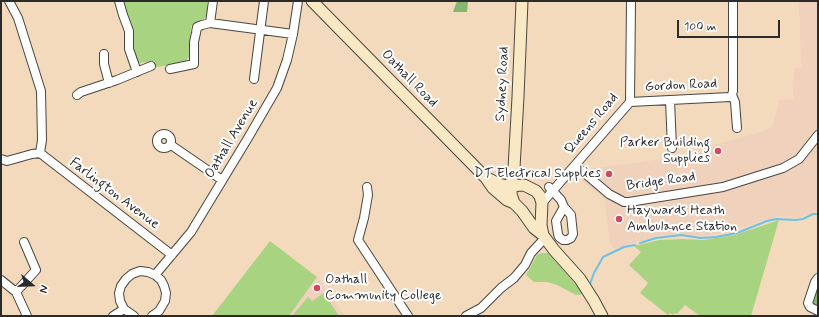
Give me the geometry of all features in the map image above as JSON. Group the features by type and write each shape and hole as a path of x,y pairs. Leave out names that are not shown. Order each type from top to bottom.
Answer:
{"main road":[{"name":"Oathall Road","path":"312,1 489,179 493,188 507,200 518,190"},
{"name":"Sydney Road","path":"518,190 514,168 522,1"},
{"path":"489,179 504,179 514,168"},
{"path":"489,179 518,190 536,191 540,196 542,205 541,225 544,237"},
{"path":"518,190 522,211 534,228 544,237 583,284 602,316"},
{"path":"522,211 531,214 538,212 542,205"}],"street":[{"path":"1,159 7,161 32,154 40,154 42,140 41,91 18,18 9,1"},
{"path":"119,1 129,31 129,49 137,72"},
{"path":"210,23 213,1"},
{"path":"254,79 264,1"},
{"name":"Oathall Avenue","path":"155,275 191,232 277,88 287,60 298,1"},
{"name":"Queens Road","path":"542,205 553,187 575,165 630,102 630,1"},
{"name":"Gordon Road","path":"733,1 732,95 735,102 737,128"},
{"path":"170,69 194,64 194,42 197,27 210,23 293,34"},
{"path":"104,54 104,64 109,83"},
{"path":"77,95 81,92 109,83 151,66"},
{"name":"Gordon Road","path":"630,102 730,97 732,95"},
{"path":"670,100 672,148"},
{"name":"Bridge Road","path":"575,165 609,194 624,202 629,202 723,187 783,168 799,159 818,135"},
{"path":"171,145 222,180"},
{"name":"Farlington Avenue","path":"40,154 172,255"},
{"path":"367,187 368,195 358,240 408,316"},
{"path":"518,190 553,187 564,208"},
{"path":"466,316 481,308 501,288 514,278 525,265 531,253 544,237"},
{"path":"16,292 36,270 24,242"},
{"path":"134,316 129,314 120,301 119,293 121,286 132,274 148,272 161,280 166,293 165,301 162,307 152,316"},
{"path":"818,278 815,282 808,303 810,307 818,311"},
{"path":"1,280 16,292 27,316"},
{"path":"113,316 124,308"}],"shaded area":[{"path":"798,1 818,1 818,211 797,218 781,216 775,217 722,233 702,236 680,234 657,236 614,249 610,244 605,200 581,180 590,169 692,154 692,150 767,130 774,123 779,100 793,99 794,68 801,68"},
{"name":"Oathall Community College","path":"317,277 345,316 289,316 302,298"}],"green space":[{"path":"123,1 207,1 207,14 204,19 191,26 190,56 184,63 157,67 148,62 139,63 134,54 132,31"},
{"path":"457,1 468,1 467,12 453,12"},
{"path":"779,220 751,316 700,316 685,305 677,314 675,313 673,315 670,313 668,315 640,293 648,283 629,265 641,252 634,246 659,240 704,240 735,235"},
{"path":"270,241 317,277 289,316 212,316"},
{"path":"541,253 548,253 584,294 576,295 557,285 547,282 534,282 526,275 537,255"},
{"path":"818,281 818,309 812,303"},
{"path":"324,293 339,316 292,316 308,297 312,301"}],"waterway":[{"path":"640,243 656,238 681,235 701,238 716,237 737,233 767,221 776,219 796,220 803,219 813,214 818,214"},
{"path":"590,284 603,257 624,247 635,245"}],"place":[{"name":"Parker Building Supplies","path":"718,151"},
{"name":"DT Electrical Supplies","path":"609,174"},
{"name":"Haywards Heath Ambulance Station","path":"619,219"},
{"name":"Oathall Community College","path":"317,288"}]}
